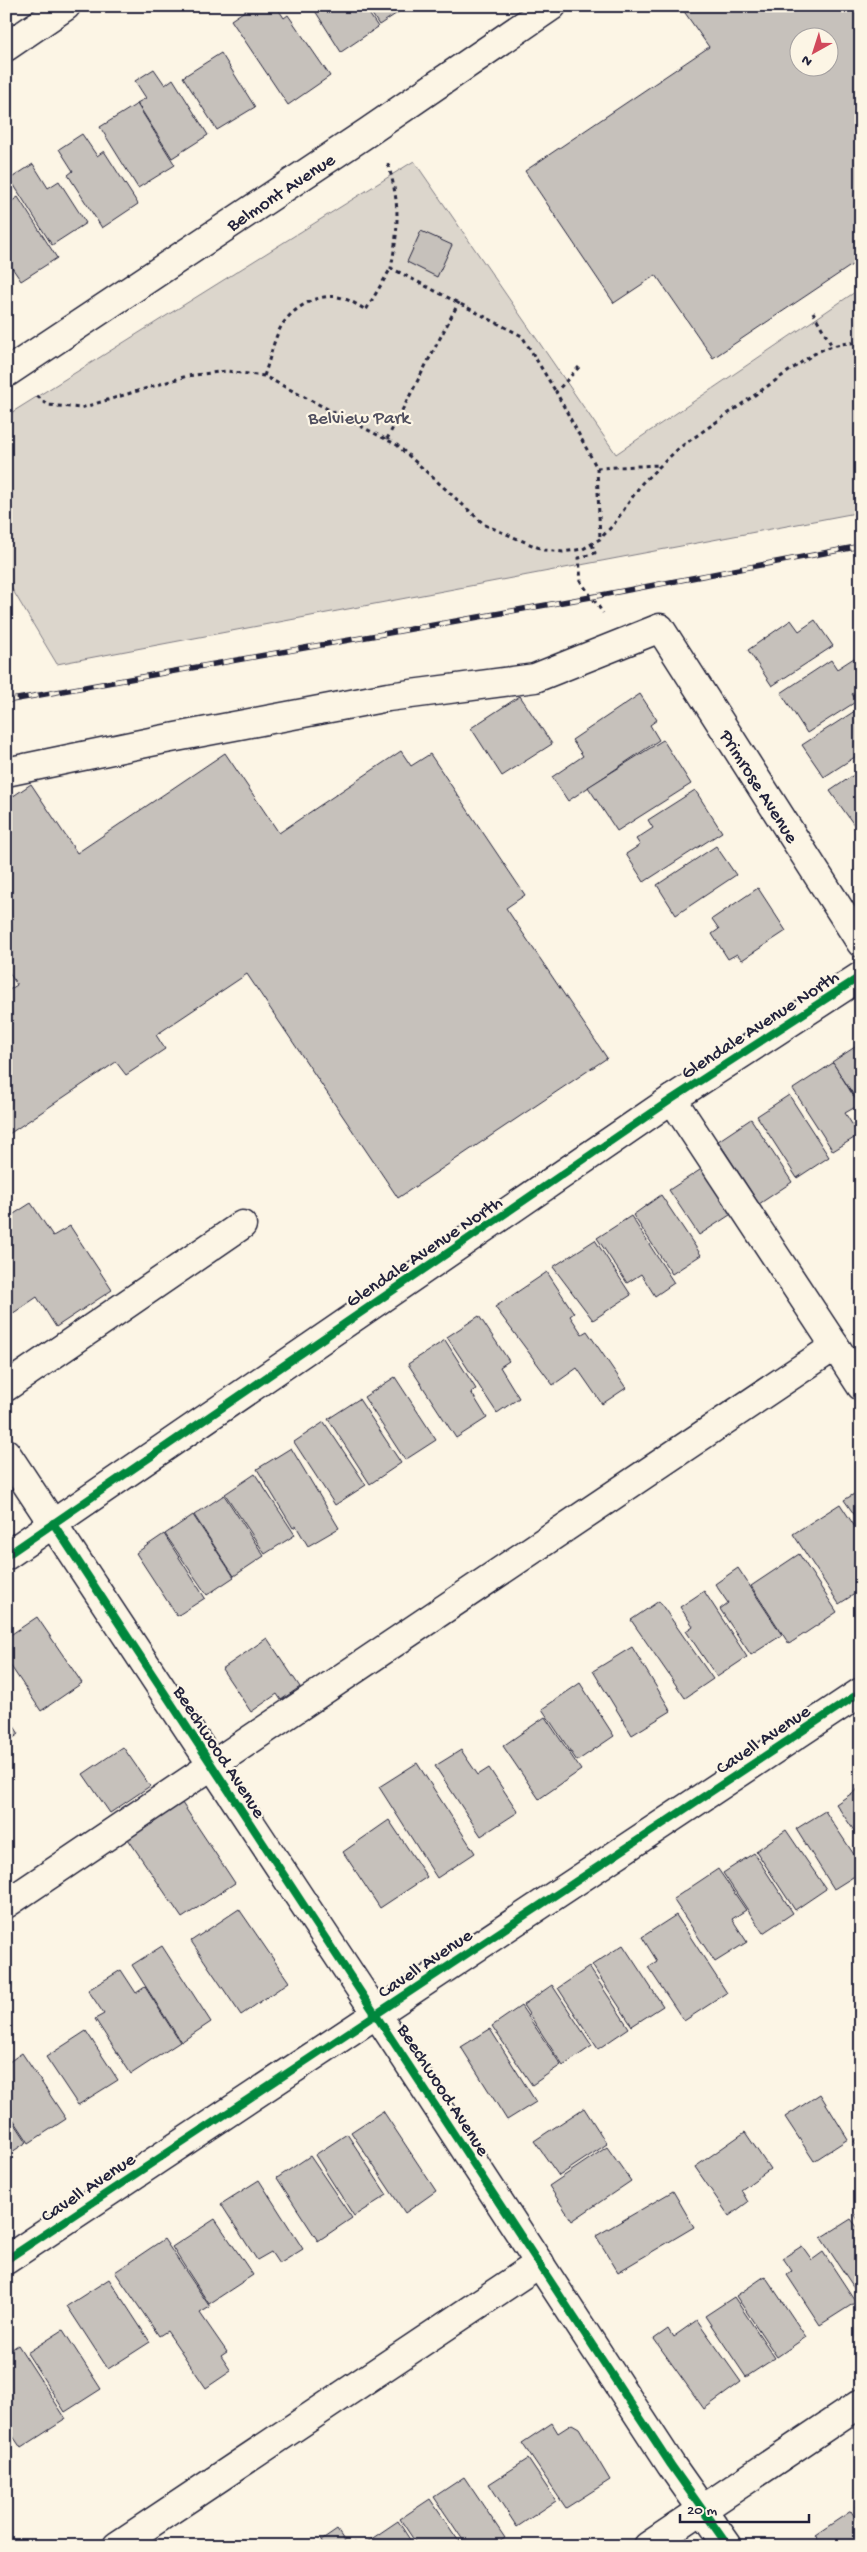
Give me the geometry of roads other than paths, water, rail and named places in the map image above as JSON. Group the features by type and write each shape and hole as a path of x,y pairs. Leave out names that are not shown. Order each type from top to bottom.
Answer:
{"street":[{"path":"6,47 66,6"},
{"name":"Belmont Avenue","path":"7,372 368,132 552,6"},
{"name":"Primrose Avenue","path":"6,772 160,740 388,698 535,678 660,628 861,943"},
{"name":"Glendale Avenue North","path":"6,1556 672,1100 861,976"},
{"path":"672,1100 861,1386"},
{"path":"6,1387 242,1225"},
{"path":"6,1904 835,1346"},
{"name":"Beechwood Avenue","path":"6,1454 728,2546"},
{"name":"Cavell Avenue","path":"6,2260 861,1692"},
{"path":"117,2546 540,2263"},
{"path":"648,2546 861,2403"}],"railway":[{"path":"6,701 591,597 861,546"}],"park label":[{"name":"Belview Park","path":"359,416"}]}
